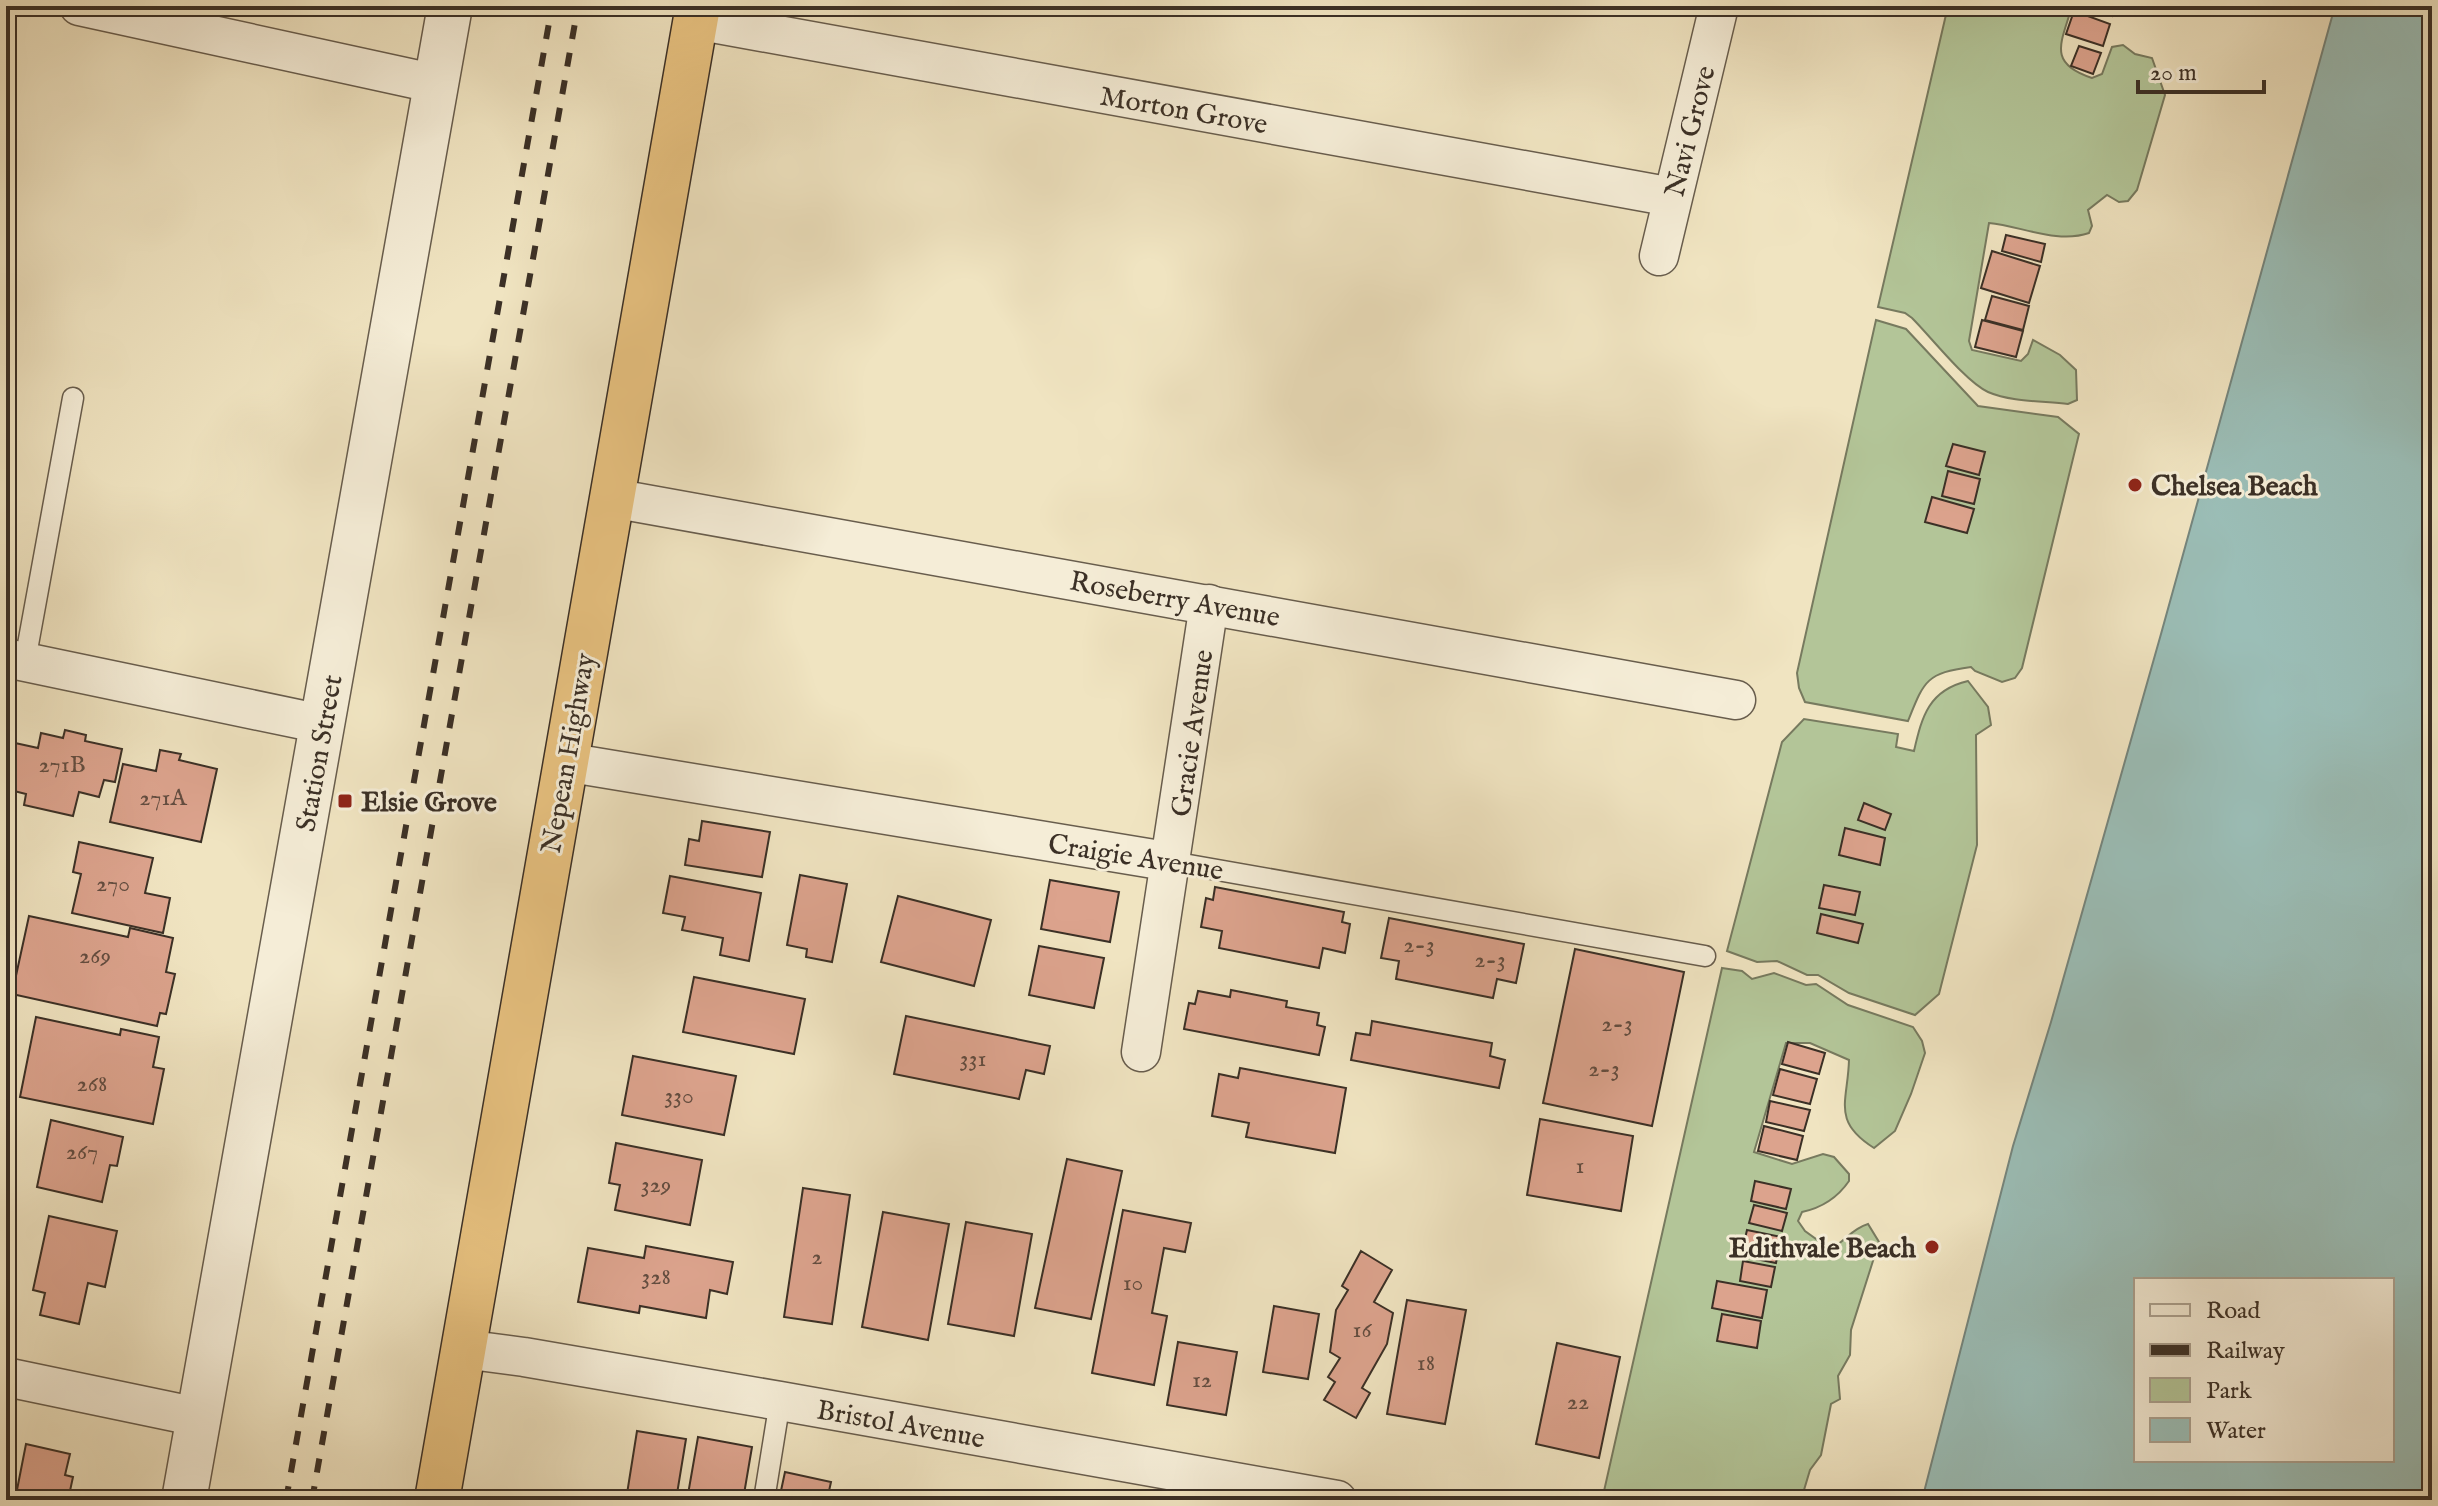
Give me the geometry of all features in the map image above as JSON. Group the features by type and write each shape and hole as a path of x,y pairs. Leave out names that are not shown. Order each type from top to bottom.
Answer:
{"highway":[{"name":"Nepean Highway","path":"437,1500 697,13"}],"street":[{"path":"79,6 437,84"},
{"name":"Station Street","path":"184,1500 450,6"},
{"name":"Navi Grove","path":"1659,256 1719,6"},
{"name":"Morton Grove","path":"697,13 1672,197"},
{"name":"Roseberry Avenue","path":"612,498 1736,700"},
{"name":"Gracie Avenue","path":"1141,1052 1209,604"},
{"path":"15,660 322,724"},
{"name":"Craigie Avenue","path":"565,762 1172,862"},
{"name":"Bristol Avenue","path":"463,1349 780,1401 1272,1494 1337,1500"},
{"path":"6,1377 198,1417"}],"lane":[{"path":"15,660 73,398"},
{"name":"Craigie Avenue","path":"1172,862 1705,956"},
{"path":"764,1500 780,1401"}],"green space":[{"path":"1948,6 2072,6 2061,50 2068,65 2092,78 2102,74 2112,47 2123,45 2135,54 2152,58 2165,95 2137,190 2128,201 2119,202 2107,195 2088,210 2092,226 2089,233 2052,235 1989,223 1969,341 1972,350 2021,361 2028,354 2033,340 2060,355 2076,370 2077,400 2068,404 2017,399 1988,392 1959,369 1912,318 1905,313 1878,307"},
{"path":"1876,320 1906,329 1978,406 2058,417 2079,434 2022,668 2015,678 2002,682 1971,667 1944,672 1923,688 1908,721 1805,702 1797,673"},
{"path":"1968,681 1988,707 1991,725 1976,735 1977,845 1939,994 1915,1015 1849,993 1818,975 1807,975 1777,961 1757,962 1727,951 1782,742 1804,719 1898,734 1896,747 1914,751 1929,706 1944,691"},
{"path":"1722,968 1742,971 1752,979 1774,973 1806,985 1816,984 1848,1005 1913,1027 1925,1053 1895,1131 1874,1148 1852,1129 1847,1119 1845,1099 1849,1060 1810,1043 1786,1043 1754,1152 1792,1164 1823,1154 1834,1157 1849,1174 1849,1181 1828,1201 1802,1212 1798,1221 1805,1231 1830,1249 1868,1224 1879,1242 1851,1330 1850,1355 1838,1376 1840,1399 1831,1404 1821,1455 1810,1470 1801,1500 1602,1500"}],"water":[{"path":"2335,6 2432,6 2432,1500 1922,1500 2013,1146 2051,1022"}],"building":[{"path":"2078,6 2115,6 2112,16"},
{"path":"2074,11 2110,24 2103,46 2066,34"},
{"path":"2079,46 2101,53 2093,74 2071,66"},
{"path":"2006,235 2045,244 2041,262 2002,251"},
{"path":"1992,251 2040,266 2029,303 1981,288"},
{"path":"1992,296 2029,306 2023,330 1985,320"},
{"path":"1982,320 2023,331 2016,357 1975,347"},
{"path":"1953,444 1985,452 1979,475 1946,466"},
{"path":"1948,471 1980,479 1974,504 1942,496"},
{"path":"1932,497 1974,509 1967,533 1925,522"},
{"path":"65,730 86,735 85,741 122,749 115,782 104,780 99,797 79,792 73,816 24,805 26,794 6,789 6,741 38,748 41,733 63,738"},
{"path":"160,750 181,754 179,760 217,769 201,842 110,822 123,764 156,771"},
{"path":"1864,803 1891,814 1885,830 1858,820"},
{"path":"702,821 770,832 762,877 685,865 689,839 699,841"},
{"path":"1845,828 1885,838 1880,865 1839,855"},
{"path":"79,842 153,858 145,893 170,898 163,933 72,913 81,874 73,872"},
{"path":"800,875 847,884 832,962 806,957 807,949 787,945"},
{"path":"670,876 761,893 749,961 720,955 723,938 682,930 685,917 663,913"},
{"path":"1050,880 1119,892 1110,942 1041,929"},
{"path":"1824,885 1860,892 1855,915 1819,908"},
{"path":"1215,887 1344,912 1342,922 1350,924 1345,953 1323,948 1319,968 1219,948 1222,931 1201,927 1206,898 1213,900"},
{"path":"898,896 991,920 974,986 881,962"},
{"path":"1821,914 1863,924 1858,943 1817,933"},
{"path":"29,916 128,937 130,928 173,938 166,972 175,974 166,1014 160,1013 157,1026 12,994"},
{"path":"1389,918 1524,944 1516,983 1497,979 1493,998 1396,979 1399,961 1381,958"},
{"path":"1039,946 1104,958 1094,1008 1029,995"},
{"path":"1575,949 1684,972 1652,1126 1543,1103"},
{"path":"694,977 805,999 794,1054 683,1032"},
{"path":"1231,990 1287,1001 1286,1007 1319,1013 1317,1025 1325,1027 1319,1055 1184,1029 1189,1003 1195,1004 1198,991 1230,997"},
{"path":"906,1016 1050,1046 1044,1074 1026,1070 1019,1099 894,1074"},
{"path":"36,1017 120,1035 121,1029 159,1037 153,1067 164,1069 153,1124 20,1097"},
{"path":"1372,1021 1492,1043 1490,1056 1505,1060 1499,1088 1351,1060 1356,1033 1370,1035"},
{"path":"1788,1042 1825,1053 1819,1074 1782,1064"},
{"path":"633,1056 736,1076 724,1135 622,1115"},
{"path":"1240,1068 1346,1088 1335,1153 1246,1137 1249,1123 1212,1116 1219,1074 1238,1078"},
{"path":"1780,1069 1817,1079 1810,1104 1773,1095"},
{"path":"1770,1101 1810,1110 1804,1131 1766,1122"},
{"path":"1540,1119 1633,1136 1621,1211 1527,1195"},
{"path":"51,1120 123,1137 117,1166 110,1165 102,1202 37,1187"},
{"path":"1764,1126 1803,1136 1797,1160 1758,1151"},
{"path":"616,1143 702,1160 690,1225 615,1210 620,1185 609,1183"},
{"path":"1067,1159 1122,1171 1091,1319 1035,1308"},
{"path":"1755,1181 1791,1189 1786,1209 1751,1201"},
{"path":"803,1188 850,1195 832,1324 784,1317"},
{"path":"1754,1205 1787,1213 1782,1231 1749,1223"},
{"path":"1123,1210 1191,1223 1185,1252 1164,1248 1152,1313 1167,1316 1154,1385 1092,1373"},
{"path":"883,1212 949,1224 928,1340 862,1327"},
{"path":"49,1216 117,1231 105,1287 88,1283 79,1324 40,1315 45,1293 33,1290"},
{"path":"966,1222 1032,1234 1014,1336 948,1324"},
{"path":"1747,1230 1781,1237 1776,1263 1741,1256"},
{"path":"646,1246 733,1262 727,1294 710,1290 706,1318 640,1306 639,1313 578,1302 588,1248 644,1258"},
{"path":"1361,1251 1392,1270 1374,1302 1393,1313 1387,1344 1362,1388 1370,1393 1356,1418 1324,1400 1335,1382 1328,1377 1340,1358 1330,1352 1336,1310 1348,1290 1342,1286"},
{"path":"1743,1261 1775,1267 1771,1287 1740,1281"},
{"path":"1717,1281 1767,1290 1762,1318 1712,1308"},
{"path":"1407,1300 1466,1310 1445,1424 1387,1414"},
{"path":"1274,1306 1319,1314 1308,1379 1263,1372"},
{"path":"1722,1314 1761,1321 1757,1348 1717,1341"},
{"path":"1178,1342 1237,1352 1226,1415 1167,1405"},
{"path":"1557,1343 1620,1357 1599,1458 1536,1444"},
{"path":"637,1431 686,1439 676,1500 626,1500"},
{"path":"698,1437 752,1447 743,1500 687,1500"},
{"path":"26,1444 70,1454 65,1475 73,1477 68,1500 15,1500"},
{"path":"785,1472 831,1482 827,1500 779,1500"}],"railway":[{"path":"286,1500 552,6"},
{"path":"312,1500 578,6"}],"place":[{"name":"Chelsea Beach","path":"2135,485"},
{"name":"Elsie Grove","path":"345,801"},
{"name":"Edithvale Beach","path":"1932,1247"}]}
